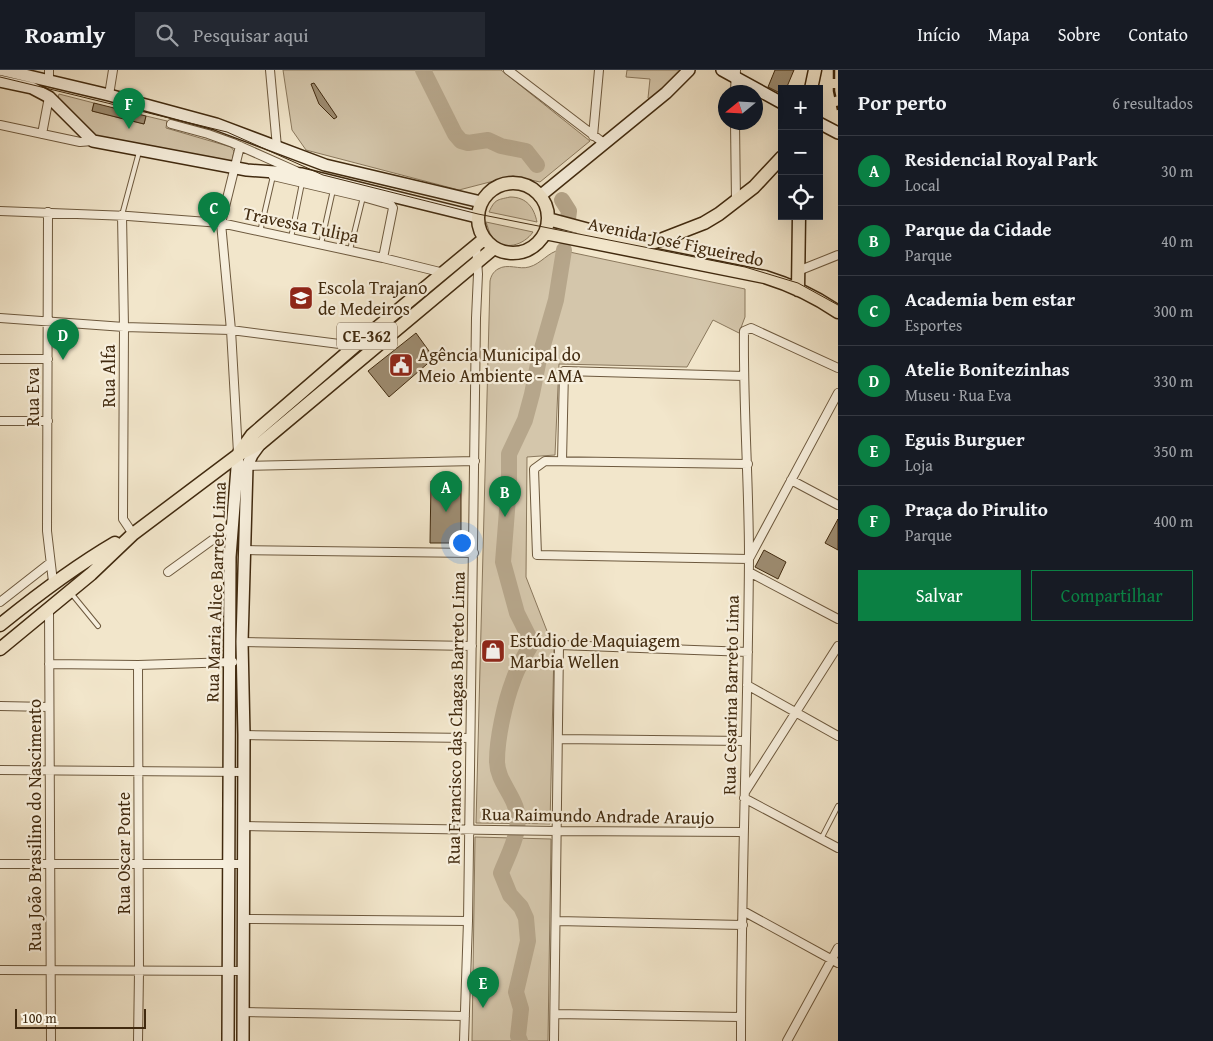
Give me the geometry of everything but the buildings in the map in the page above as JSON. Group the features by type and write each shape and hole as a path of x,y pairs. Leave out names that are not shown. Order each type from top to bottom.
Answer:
{"main road":[{"path":"812,85 815,70"},
{"name":"Avenida José Figueiredo","path":"548,219 634,242 655,242 704,223 736,202 754,187 778,161"},
{"path":"509,183 531,188 540,196 546,207 548,219 539,242 532,248 513,254 485,245 477,217 481,202 488,193 498,186 509,183"},
{"path":"798,290 799,220"},
{"name":"Avenida José Figueiredo","path":"544,233 744,272 780,282 817,299 838,312"},
{"name":"CE-362","path":"0,649 70,591 133,534 238,455 261,443 478,262 485,245"},
{"name":"CE-362","path":"238,455 252,435 355,346 444,273 485,245"},
{"name":"CE-362","path":"0,625 53,582 85,561 133,534"}],"street":[{"path":"3,70 49,75 109,95 216,124 325,166 481,202"},
{"path":"109,95 112,70"},
{"path":"270,70 276,147"},
{"path":"508,70 605,144"},
{"path":"593,136 599,70"},
{"path":"540,196 666,93 689,70"},
{"path":"722,70 736,74 778,100"},
{"path":"0,81 32,88 49,97 93,141"},
{"path":"42,134 49,97"},
{"path":"170,124 208,134 240,146 302,178 333,190 388,203 393,208 383,258"},
{"path":"0,125 80,142 93,141 234,168 302,178 477,217"},
{"path":"823,125 838,133"},
{"path":"735,130 736,202"},
{"name":"Rua Maria Alice Barreto Lima","path":"228,1041 230,971 230,557 238,455 231,330 221,223 240,146"},
{"path":"247,170 272,176 302,178"},
{"name":"Travessa Tulipa","path":"0,210 122,215 221,223 444,273"},
{"name":"Rua Eva","path":"48,212 47,531 53,582"},
{"name":"Rua Alfa","path":"122,215 124,327 123,520 133,534"},
{"path":"798,271 838,255"},
{"name":"Rua Francisco das Chagas Barreto Lima","path":"464,1041 468,921 478,262"},
{"path":"0,318 124,327 231,330 355,346"},
{"name":"Rua Cesarina Barreto Lima","path":"741,1041 743,832 749,572 744,331 752,328 838,368"},
{"path":"0,359 48,359"},
{"path":"562,461 564,371 744,376"},
{"path":"748,464 546,461 534,469 537,555 749,555 838,393"},
{"path":"0,421 48,421"},
{"name":"Rua Maria Alice Barreto Lima","path":"243,1041 244,735 242,642 244,550 247,466 261,443"},
{"path":"238,455 247,466 475,461"},
{"path":"791,480 838,505"},
{"path":"168,572 233,525"},
{"path":"244,550 474,553"},
{"path":"0,602 50,563"},
{"path":"749,572 838,619"},
{"name":"Rua João Brasilino do Nascimento","path":"49,608 51,1041"},
{"path":"242,642 472,646"},
{"path":"554,1041 557,921 558,645 748,652"},
{"path":"838,646 744,796 838,848"},
{"path":"49,664 138,665 243,662"},
{"name":"Rua Oscar Ponte","path":"138,665 138,1041"},
{"path":"747,685 838,736"},
{"path":"0,706 49,707"},
{"path":"244,735 470,738"},
{"path":"558,738 746,741"},
{"path":"0,770 244,772"},
{"name":"Rua Raimundo Andrade Araujo","path":"243,826 525,831 743,832"},
{"path":"0,864 243,864"},
{"path":"743,911 835,961"},
{"path":"243,919 468,921"},
{"path":"557,921 743,925"},
{"path":"787,1041 835,961 838,948"},
{"path":"0,970 244,971"},
{"path":"243,1012 464,1016"},
{"path":"555,1014 741,1017"}],"lane":[{"path":"122,215 140,150"},
{"path":"260,232 272,176"},
{"path":"291,238 302,178"},
{"path":"321,244 333,190"},
{"path":"350,251 363,197"},
{"path":"70,591 98,626"},
{"path":"822,839 838,806"}],"shaded area":[{"path":"283,70 501,70 590,141 540,182 513,176 459,190 306,150 292,130"},
{"path":"627,70 685,70 650,100 648,98 650,79 626,77"},
{"path":"59,94 94,103 92,111 144,124 146,116 167,121 166,128 231,147 234,151 231,166 95,139 58,98"},
{"path":"516,197 529,204 537,222 489,212 497,201"},
{"path":"486,222 533,232 529,237 514,245 502,244 492,237"},
{"path":"560,250 745,289 745,317 739,333 713,320 687,367 559,364 555,455 527,457 526,577 554,649 550,824 476,823 490,281 494,273 502,267 529,267"},
{"path":"475,837 551,839 548,1041 472,1041"}],"waterway":[{"path":"423,70 455,134 461,141 468,143 488,140 501,146 526,151 537,165"},
{"path":"562,200 569,211 568,219"},
{"path":"520,1041 518,1036 521,1009 516,992 528,941 526,918 521,907 510,895 501,873 515,839 518,821 514,803 497,767 497,752 507,699 521,662 532,643 517,613 503,562 509,485 509,454 525,420 539,359 556,300 564,250"}],"tram line":[{"path":"0,77 227,132 323,175 478,214 745,267 798,283 838,305"}],"railway":[{"path":"834,70 834,91 838,110"}],"place":[{"name":"Praça do Pirulito","path":"129,129"},
{"name":"Academia bem estar","path":"214,233"},
{"name":"Escola Trajano de Medeiros","path":"301,298"},
{"name":"Atelie Bonitezinhas","path":"63,360"},
{"name":"Agência Municipal do Meio Ambiente - AMA","path":"401,365"},
{"name":"Residencial Royal Park","path":"446,512"},
{"name":"Parque da Cidade","path":"505,517"},
{"name":"Estúdio de Maquiagem Marbia Wellen","path":"493,651"},
{"name":"Eguis Burguer","path":"483,1008"}]}
